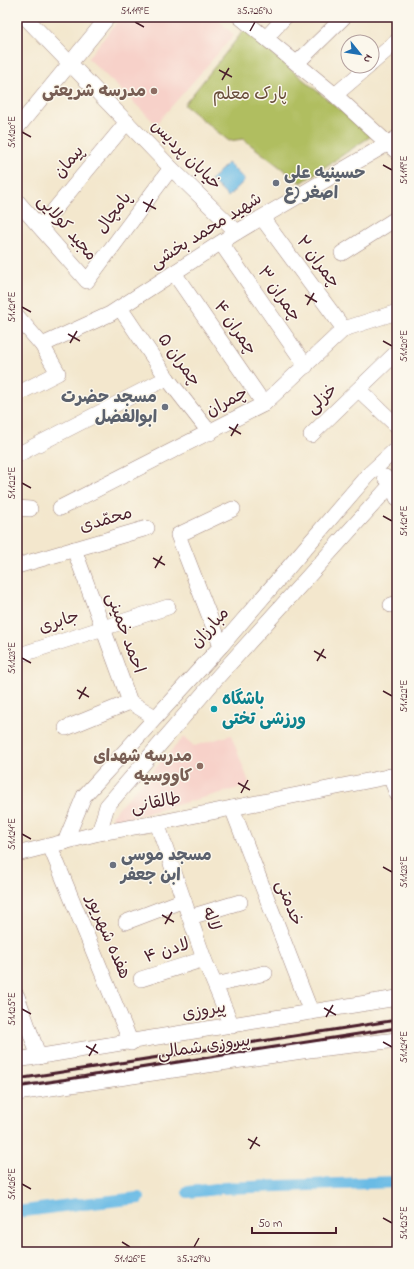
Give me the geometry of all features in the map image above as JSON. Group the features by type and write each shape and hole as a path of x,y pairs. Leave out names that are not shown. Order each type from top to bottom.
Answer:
{"street":[{"name":"خیابان پردیس","path":"25,17 171,168 237,232"},
{"path":"17,128 108,17"},
{"path":"240,17 298,63 394,145"},
{"path":"266,38 285,17"},
{"path":"298,63 344,17"},
{"path":"380,56 397,41"},
{"path":"335,95 359,74"},
{"name":"پیمان","path":"40,227 127,122"},
{"name":"شهید محمد بخشی","path":"42,345 110,314 237,232 394,145"},
{"name":"پامچال","path":"88,281 171,168"},
{"name":"مجید کولایی","path":"17,201 88,281"},
{"name":"چمران ۲","path":"262,218 344,328"},
{"path":"342,253 397,218"},
{"name":"چمران ۳","path":"221,243 306,366"},
{"name":"چمران ۴","path":"174,273 264,404"},
{"name":"چمران ۵","path":"120,308 167,378 210,432"},
{"name":"چمران","path":"60,508 264,404 306,366 344,328 397,312"},
{"path":"17,316 23,333 42,345 58,373 17,394"},
{"name":"خزلی","path":"311,435 396,353"},
{"path":"17,455 167,378"},
{"name":"خزلی","path":"359,390 397,426"},
{"name":"مبارزان","path":"65,842 84,796 221,646 376,468 397,448"},
{"path":"376,468 394,480 397,498"},
{"path":"99,833 107,806 215,680 394,480"},
{"path":"221,646 178,535 233,509"},
{"name":"محمّدی","path":"17,566 147,528"},
{"name":"احمد خمینی","path":"74,549 130,702"},
{"name":"جابری","path":"26,653 168,607"},
{"path":"66,728 130,702 155,717"},
{"path":"393,775 397,794"},
{"name":"طالقانی","path":"17,854 99,833 157,823 393,775"},
{"path":"84,796 107,806"},
{"name":"خدمتی","path":"232,808 311,1012"},
{"name":"لاله","path":"157,823 204,959 232,1026"},
{"name":"هفده شهریور","path":"50,846 132,1043"},
{"path":"126,922 184,900"},
{"path":"190,917 240,902"},
{"name":"لادن ۴","path":"141,979 204,959"},
{"path":"216,985 265,973"},
{"path":"17,996 39,1057"},
{"name":"پیروزی","path":"17,1060 132,1043 397,998"},
{"name":"پیروزی شمالی","path":"17,1093 309,1050 397,1040"}],"shaded area":[{"name":"مدرسه شریعتی","path":"121,17 215,17 234,35 156,124 88,58"},
{"name":"مدرسه شهدای کاووسیه","path":"231,735 250,785 114,822 112,815 184,737 194,746"}],"green space":[{"name":"پارک معلم","path":"244,30 371,136 301,183 243,139 229,141 184,105"}],"water":[{"path":"228,163 245,180 228,197 211,180"}],"waterway":[{"path":"223,1188 397,1182"},
{"path":"188,1192 217,1189"},
{"path":"83,1204 139,1198"},
{"path":"17,1212 78,1204"}],"railway":[{"path":"17,1079 397,1020"},
{"path":"17,1087 397,1028"}],"place":[{"name":"مدرسه شریعتی","path":"154,91"},
{"name":"حسینیه علی اصغر (ع","path":"276,183"},
{"name":"مسجد حضرت ابوالفضل","path":"165,407"},
{"name":"باشگاه ورزشی تختی","path":"214,709"},
{"name":"مدرسه شهدای کاووسیه","path":"200,766"},
{"name":"مسجد موسی ابن جعفر","path":"113,865"}]}
